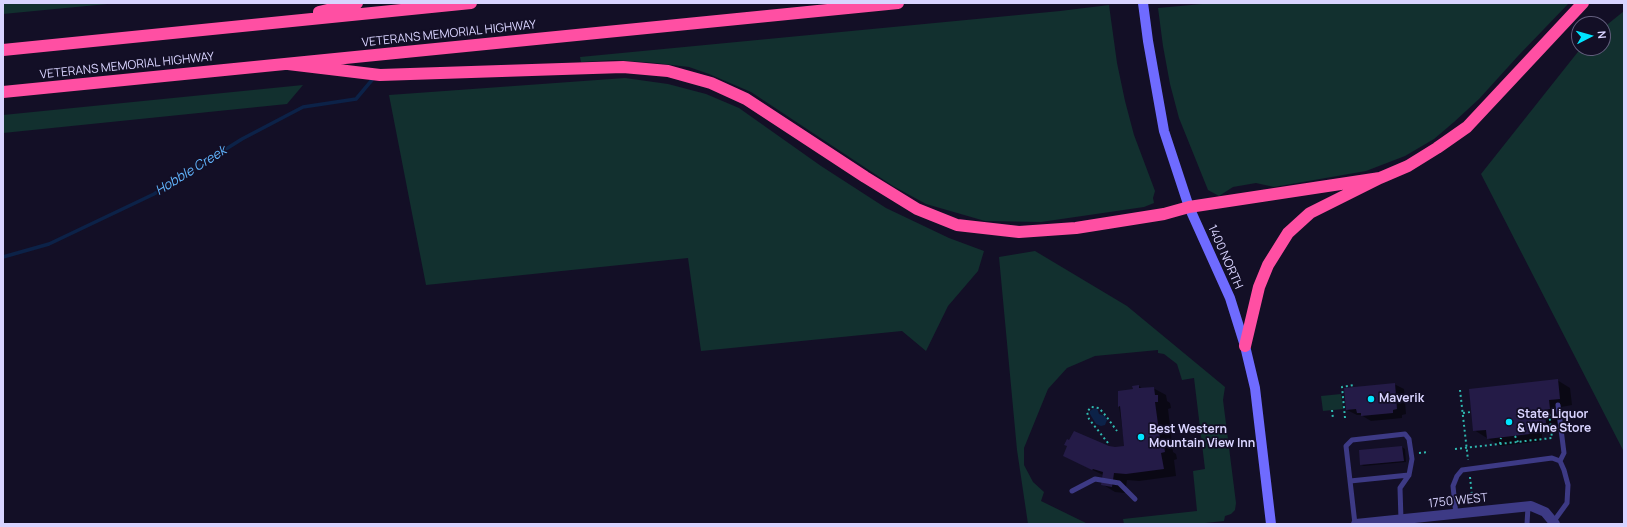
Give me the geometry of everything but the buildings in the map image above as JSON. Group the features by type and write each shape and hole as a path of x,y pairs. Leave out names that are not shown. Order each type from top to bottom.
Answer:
{"highway":[{"path":"269,23 357,3"},
{"path":"3,50 471,3"},
{"name":"VETERANS MEMORIAL HIGHWAY","path":"3,92 898,3"},
{"path":"1245,346 1259,287 1268,266 1288,234 1310,213 1380,178 1408,166 1467,127 1583,3"},
{"path":"288,64 380,75 623,67 668,71 711,83 746,99 865,177 917,209 957,225 1019,232 1076,228 1164,214 1189,207 1380,178"}],"main road":[{"name":"1400 NORTH","path":"1143,3 1164,132 1189,207 1230,298 1239,322 1245,346 1255,388 1271,524"}],"street":[{"name":"1750 WEST","path":"1355,524 1401,522 1531,506 1545,512 1554,523"}],"lane":[{"path":"1558,405 1564,453 1560,461"},
{"path":"1355,524 1346,446 1352,440 1405,434 1409,439 1412,459 1409,475 1400,488 1401,522"},
{"path":"1456,515 1453,486 1457,476 1462,470 1535,459 1552,458 1560,461 1568,484 1566,503 1554,523"},
{"path":"1350,481 1409,475"},
{"path":"1072,491 1095,479 1119,483 1135,500"},
{"path":"1526,524 1528,507"}],"path":[{"path":"1345,418 1342,387 1354,385"},
{"path":"1460,390 1468,460"},
{"path":"1108,443 1089,419 1087,412 1091,407 1099,408 1117,431"},
{"path":"1332,410 1333,419"},
{"path":"1463,413 1471,412"},
{"path":"1455,449 1552,438 1549,412 1545,412"},
{"path":"1515,436 1518,442"},
{"path":"1500,444 1501,438"},
{"path":"1421,453 1429,452"},
{"path":"1470,476 1472,496"}],"green space":[{"path":"3,3 118,3 3,14"},
{"path":"1202,3 1569,3 1479,99 1434,139 1405,156 1366,171 1274,187 1256,183 1233,187 1219,196 1208,190 1179,118 1170,84 1158,8"},
{"path":"1109,5 1117,63 1125,101 1134,135 1155,191 1153,198 1154,203 1144,207 1041,222 985,221 926,204 893,186 751,92 709,74 689,67 656,63 615,60 581,62 580,57 1060,11"},
{"path":"1624,11 1624,452 1481,174 1575,56 1611,56 1611,22"},
{"path":"625,78 668,84 706,94 739,108 821,166 886,208 949,238 984,251 978,271 948,306 926,351 902,331 701,351 688,258 426,285 389,95"},
{"path":"303,85 287,104 3,133 3,115"},
{"path":"1035,251 1127,306 1225,387 1223,400 1236,503 1235,510 1231,514 1225,516 1224,521 1196,524 1124,524 1123,519 1197,511 1193,471 1205,469 1194,378 1182,380 1177,364 1164,354 1158,353 1158,350 1095,356 1067,368 1048,389 1024,448 1024,465 1033,482 1044,492 1041,501 1088,524 1028,524 1017,450 999,257"},
{"path":"1341,394 1343,409 1323,411 1321,396"}],"water":[{"path":"1097,408 1099,414 1105,416 1107,420 1105,425 1101,426 1096,424 1090,414 1090,411"}],"waterway":[{"name":"Hobble Creek","path":"3,257 49,244 154,194 242,139 303,107 356,99 372,80"}],"place":[{"name":"Maverik","path":"1371,399"},
{"name":"State Liquor & Wine Store","path":"1509,422"},
{"name":"Best Western Mountain View Inn","path":"1141,437"}]}
